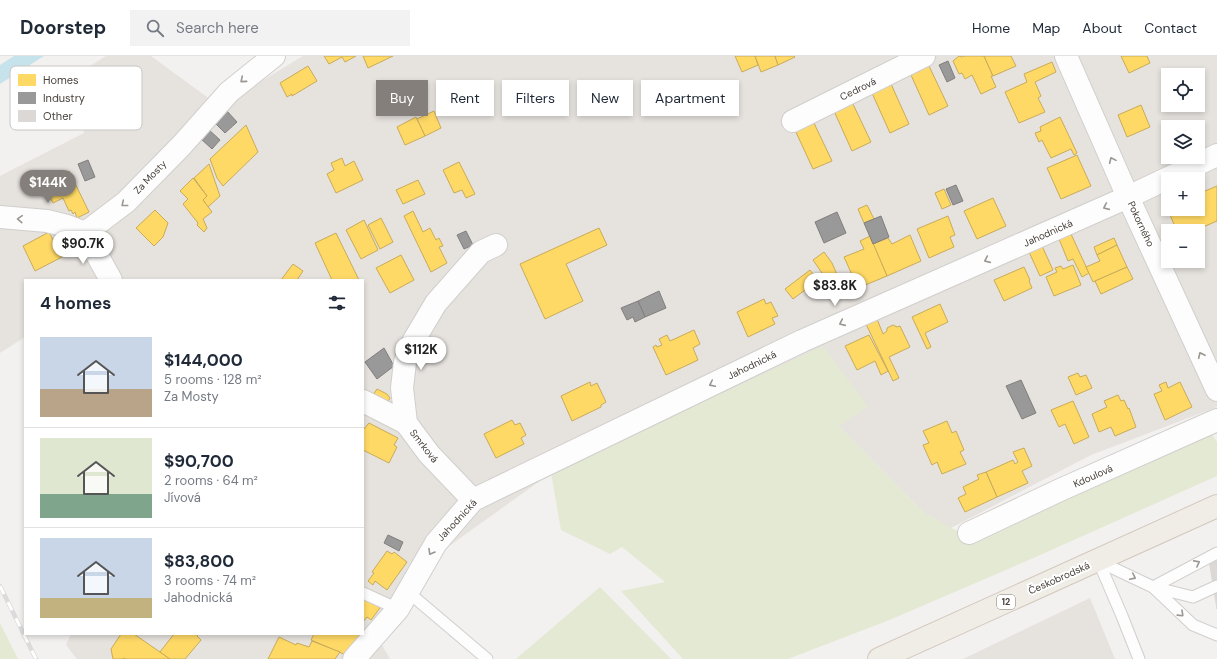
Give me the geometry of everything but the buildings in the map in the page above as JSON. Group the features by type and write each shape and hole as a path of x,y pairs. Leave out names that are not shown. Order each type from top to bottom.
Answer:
{"main road":[{"name":"Českobrodská","path":"879,659 1217,506"}],"street":[{"name":"Za Mosty","path":"85,233 126,202 181,146 229,92 274,56"},
{"name":"Cedrová","path":"793,121 923,56"},
{"name":"Pokorného","path":"1066,56 1128,198 1217,390"},
{"name":"Jahodnická","path":"354,659 403,600 436,543 473,500 802,340 1128,198 1217,155"},
{"path":"0,217 47,221 67,226 85,233 110,279"},
{"name":"Smrková","path":"473,500 429,454 406,423 402,388 405,362 414,340 436,303 481,252 496,245"},
{"path":"364,402 406,423"},
{"name":"Kdoulová","path":"969,532 1217,420"}],"lane":[{"path":"1153,587 1217,553"},
{"path":"1098,560 1153,587 1193,597 1217,586"},
{"path":"1098,560 1139,659"},
{"path":"1153,587 1192,625 1217,635"},
{"path":"364,593 403,600 487,659"}],"shaded area":[{"path":"106,56 151,56 211,100 258,83 303,56 1217,56 1217,407 1091,455 951,528 924,513 839,426 551,473 406,577 374,631 390,659 77,659 66,645 71,635 364,635 364,279 24,279 24,338 0,353 0,176 84,133 83,130 142,130 142,66 90,66"},
{"path":"1090,598 1115,659 963,659"}],"green space":[{"path":"823,346 868,406 839,426 924,513 974,540 1210,431 1217,442 1217,476 892,619 788,659 683,659 621,591 665,582 622,547 610,554 561,530 551,473"},
{"path":"600,587 671,659 516,659"},
{"path":"0,623 18,659 0,659"}],"water":[{"path":"14,56 44,56 28,66 10,66 10,78 0,84 0,65"}],"railway":[{"path":"0,586 24,635"},
{"path":"24,635 36,659"}]}
